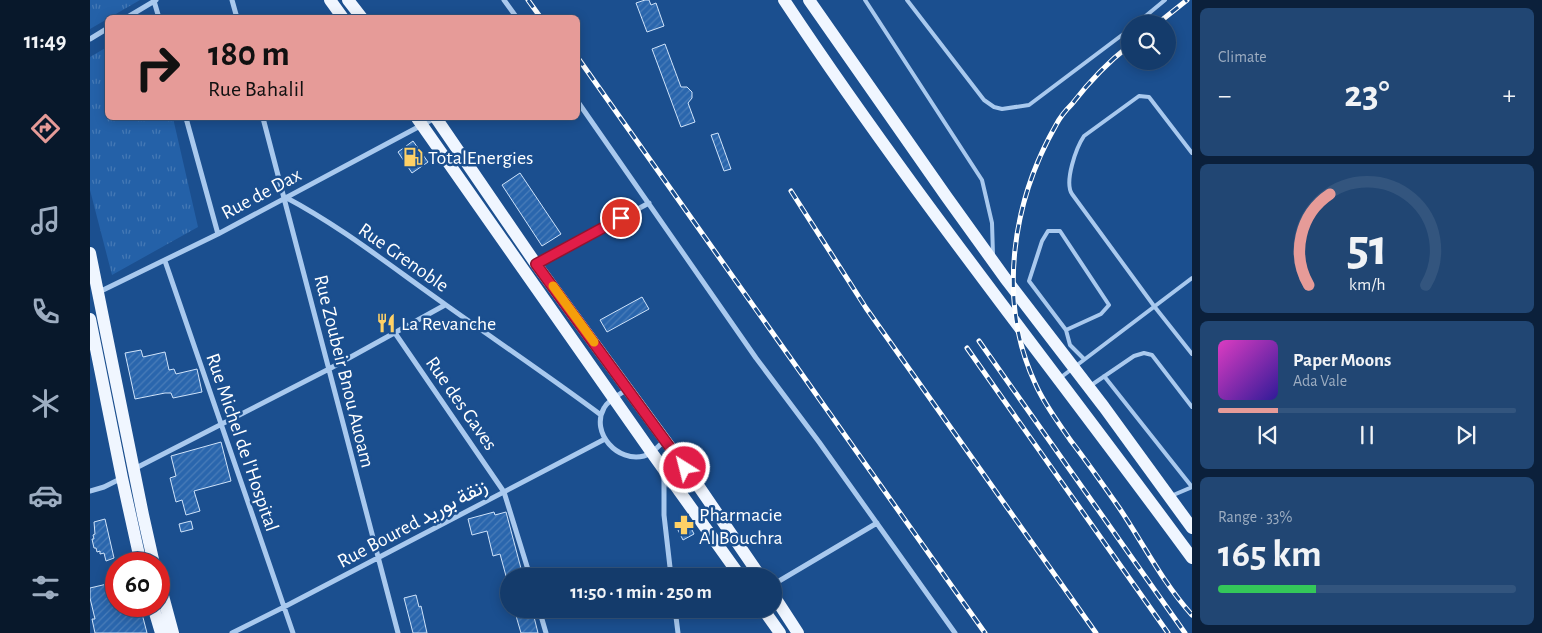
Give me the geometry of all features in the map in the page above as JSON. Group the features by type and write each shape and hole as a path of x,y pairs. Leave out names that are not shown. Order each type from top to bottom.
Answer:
{"main road":[{"path":"330,0 341,15"},
{"path":"348,0 360,15"},
{"path":"784,0 847,95 1003,307 1191,555"},
{"path":"809,0 993,262 1192,528"},
{"path":"437,120 536,264 665,440 754,568"},
{"path":"420,121 734,568"},
{"path":"90,253 151,552"},
{"path":"1003,307 1017,294"},
{"path":"90,319 122,478 139,552"},
{"path":"1154,508 1169,497"},
{"path":"782,608 798,633"},
{"path":"156,617 160,633"},
{"path":"169,617 173,633"},
{"path":"769,618 780,633"}],"street":[{"path":"131,15 155,0 158,15"},
{"path":"232,0 236,15"},
{"path":"504,0 515,15"},
{"path":"90,39 105,30"},
{"path":"580,105 756,358 955,633"},
{"path":"187,120 218,234"},
{"name":"Rue Zoubeir Bnou Auoam","path":"264,120 398,633"},
{"name":"Rue de Dax","path":"99,292 218,234 420,121"},
{"name":"Rue Grenoble","path":"285,197 316,215 389,264 601,415"},
{"path":"536,264 649,203"},
{"name":"Rue Michel de l'Hospital","path":"165,261 293,633"},
{"path":"134,470 329,369 445,305"},
{"name":"Rue des Gaves","path":"395,333 504,492 528,568"},
{"path":"628,389 604,407 600,423 605,439 611,447 623,455 636,457 652,453 665,440"},
{"name":"Rue Boured زنقة بوريد","path":"232,633 605,439"},
{"path":"664,469 664,515 670,568"},
{"path":"90,491 104,487 122,478"},
{"path":"782,579 877,523"},
{"path":"542,618 546,633"},
{"path":"676,618 678,633"}],"lane":[{"path":"865,0 982,180 992,224 993,262"},
{"path":"906,0 984,100 994,107 1002,109 1029,105 1121,36"},
{"path":"1147,15 1165,0"},
{"path":"1192,153 1149,97 1139,96 1084,136 1078,146 1069,180 1070,192 1192,354"},
{"path":"1066,330 1101,314 1109,305 1060,232 1048,231 1042,241 1030,281 1066,330 1070,345 1084,360"},
{"path":"1059,380 1192,278"},
{"path":"1088,387 1134,356 1144,352 1152,354 1192,407"},
{"path":"1104,376 1192,487 1169,497"}],"green space":[{"path":"90,0 140,0 114,15 105,15 105,20 90,29"},
{"path":"105,48 105,120 173,120 198,227 112,275 90,190 90,57"}],"building":[{"path":"649,0 651,5 656,3 664,26 647,32 636,3"},
{"path":"665,44 681,87 687,87 692,92 692,98 688,103 695,122 681,127 652,49"},
{"path":"718,133 731,169 724,171 711,135"},
{"name":"TotalEnergies","path":"413,141 428,162 412,173 398,152"},
{"path":"520,173 561,234 542,246 502,185"},
{"path":"642,297 649,309 607,332 600,320"},
{"path":"141,350 143,357 165,352 169,370 174,369 176,374 197,369 202,392 173,398 171,393 165,393 135,399 125,353"},
{"path":"221,442 231,481 194,491 200,511 186,515 182,500 176,502 170,478 176,476 171,456"},
{"path":"494,512 495,515 506,512 521,568 504,568 500,554 493,556 487,531 472,535 468,519"},
{"path":"105,519 113,552 105,552 105,557 104,553 100,554 100,551 97,552 96,548 94,548 92,539 94,539 93,535 95,534 94,522"},
{"path":"687,520 694,534 683,540 676,526"},
{"path":"191,521 193,529 181,532 179,524"},
{"path":"105,584 105,617 143,617 147,633 95,633 92,619 95,619 90,598 90,588"},
{"path":"416,595 419,607 421,606 427,633 413,633 404,598"},
{"path":"517,618 534,618 538,633 521,633"}],"railway":[{"path":"528,0 539,15"},
{"path":"1168,15 1187,0"},
{"path":"1121,52 1099,73 1063,114 1041,155 1029,186 1020,219 1015,252 1013,286 1016,319 1023,352 1035,383 1047,406 1120,509 1163,577 1192,615"},
{"path":"580,61 985,633"},
{"path":"791,191 866,308 1096,633"},
{"path":"979,341 1185,633"},
{"path":"967,348 1168,633"}],"slow traffic":[{"path":"553,286 594,342"}],"place":[{"name":"TotalEnergies","path":"413,157"},
{"name":"La Revanche","path":"386,323"},
{"name":"Pharmacie Al Bouchra","path":"684,525"}],"route":[{"path":"621,218 536,264 685,468"}]}
